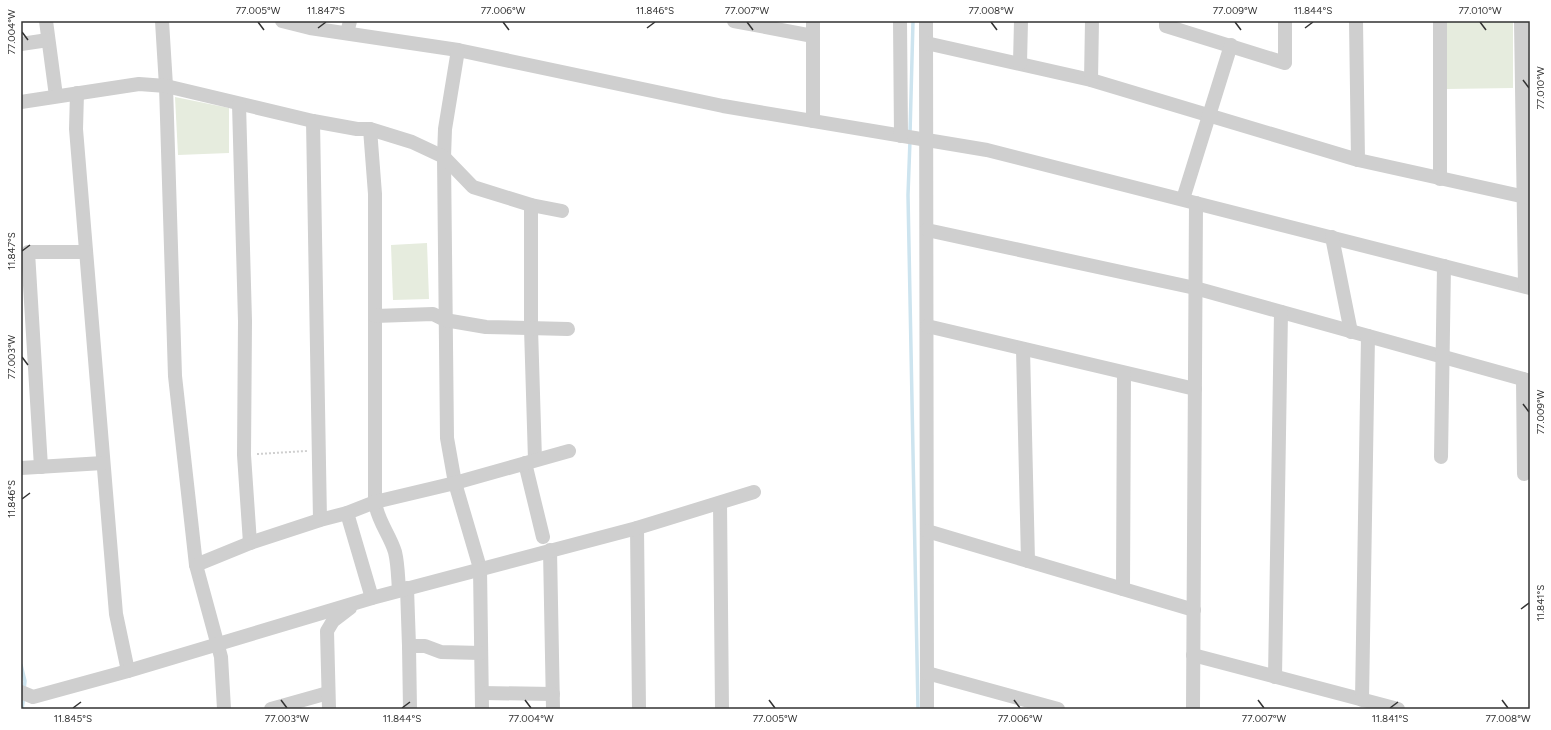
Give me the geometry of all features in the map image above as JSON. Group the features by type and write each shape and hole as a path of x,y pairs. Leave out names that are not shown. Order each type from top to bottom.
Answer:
{"street":[{"path":"46,21 56,96"},
{"path":"162,21 166,86 175,376 196,565 216,644 221,657 224,709"},
{"path":"282,21 310,28 348,27 722,106 987,150 1528,287 1527,198 1521,21"},
{"path":"734,21 813,36"},
{"path":"813,21 813,121"},
{"path":"900,21 900,136"},
{"path":"926,21 927,709"},
{"path":"1020,21 1020,63"},
{"path":"1091,80 1092,21"},
{"path":"1166,21 1166,26 1285,63 1285,21"},
{"path":"1356,21 1358,160"},
{"path":"1440,21 1440,178"},
{"path":"21,44 48,40"},
{"path":"926,43 1091,80 1358,160 1527,198"},
{"path":"1193,709 1195,288 1189,201 1208,116 1231,45"},
{"path":"458,50 445,129 444,157 447,438 455,482 480,568 482,709"},
{"path":"21,102 139,84 166,86 313,121 357,129 370,129 412,142 444,157 473,187 530,205 562,211"},
{"path":"77,93 76,129 116,614 128,671"},
{"path":"239,104 245,321 244,455 250,543"},
{"path":"313,121 320,450 320,520"},
{"path":"370,129 375,194 375,502 376,512 395,552 403,589 410,646 410,709"},
{"path":"530,205 530,462 543,537"},
{"path":"927,230 1195,288 1526,380 1524,474"},
{"path":"1332,237 1351,332"},
{"path":"41,467 28,252 86,252"},
{"path":"1441,457 1444,266"},
{"path":"1275,677 1280,312"},
{"path":"375,316 433,314 445,320 486,327 568,329"},
{"path":"927,326 1195,389"},
{"path":"1362,700 1368,336"},
{"path":"1023,349 1028,561"},
{"path":"1123,589 1124,373"},
{"path":"196,565 250,543 320,520 347,513 375,502 569,451"},
{"path":"21,468 103,463"},
{"path":"21,692 33,697 128,671 403,589 637,528 754,492"},
{"path":"720,503 722,709"},
{"path":"347,513 372,598"},
{"path":"637,528 639,709"},
{"path":"927,531 1194,610"},
{"path":"550,550 553,709"},
{"path":"329,709 327,631 333,621 356,603"},
{"path":"410,646 425,646 441,652 481,653"},
{"path":"1193,655 1391,708"},
{"path":"927,672 1058,709"},
{"path":"271,709 328,693"},
{"path":"482,693 553,694"}],"path":[{"path":"244,455 320,450"}],"shaded area":[{"path":"1447,21 1513,21 1513,88 1447,89"},
{"path":"175,97 229,108 229,153 178,155"},
{"path":"427,243 429,299 393,300 391,245"}],"waterway":[{"path":"910,134 913,21"},
{"path":"910,140 908,195 918,709"},
{"path":"21,665 25,681 24,690"},
{"path":"22,709 24,696"}]}
